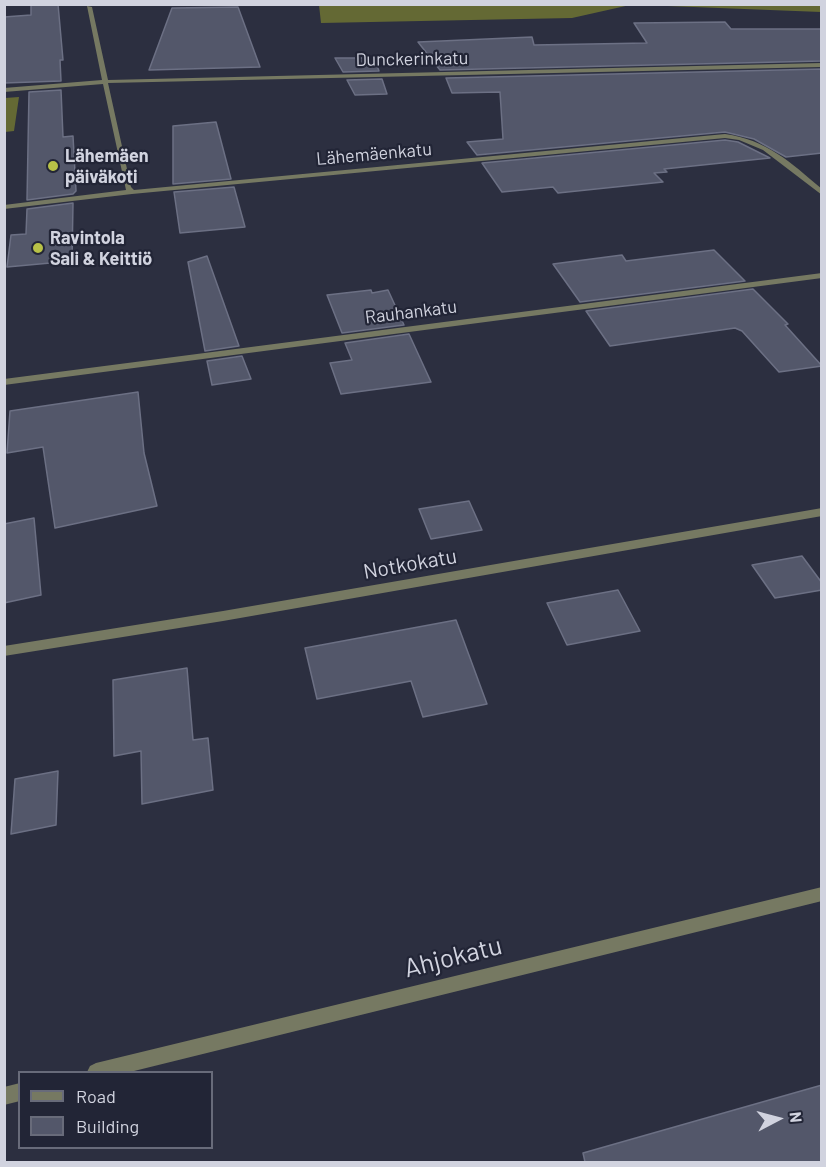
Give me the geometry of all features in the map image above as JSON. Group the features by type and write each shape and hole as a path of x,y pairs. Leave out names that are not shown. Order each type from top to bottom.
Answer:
{"street":[{"path":"89,7 128,188 132,192"},
{"name":"Dunckerinkatu","path":"4,90 106,82 822,65"},
{"name":"Lähemäenkatu","path":"4,207 132,192 725,136 746,138 765,146 822,193"},
{"name":"Rauhankatu","path":"4,382 822,275"},
{"name":"Notkokatu","path":"4,651 235,614 822,512"},
{"name":"Ahjokatu","path":"100,1071 822,894"}],"green space":[{"path":"319,4 630,5 572,18 321,23"},
{"path":"642,4 821,4 821,12 642,5"},
{"path":"19,97 14,131 5,132 5,98"}],"building":[{"path":"31,4 58,4 63,60 60,60 61,81 4,83 4,17 31,15"},
{"path":"238,7 260,67 149,70 172,8"},
{"path":"725,22 731,29 822,29 822,61 440,70 418,42 532,37 534,45 647,43 634,23"},
{"path":"335,58 374,58 379,71 343,72"},
{"path":"822,69 822,153 786,157 754,139 725,132 477,155 467,142 503,139 500,92 452,93 446,78"},
{"path":"382,79 387,94 355,95 347,80"},
{"path":"61,90 63,137 73,136 76,191 73,194 27,200 29,92"},
{"path":"216,122 231,179 173,184 173,126"},
{"path":"725,140 738,142 770,158 664,169 667,172 654,173 663,182 558,193 553,187 502,192 482,163"},
{"path":"234,187 245,227 180,233 174,192"},
{"path":"73,203 72,261 7,267 11,235 26,234 27,209"},
{"path":"714,250 745,281 580,302 553,264 622,255 626,261"},
{"path":"207,256 239,346 205,351 188,262"},
{"path":"753,289 788,324 785,325 822,366 779,372 742,331 735,328 610,346 586,311"},
{"path":"371,290 372,293 388,290 404,325 342,333 327,295"},
{"path":"409,334 431,382 341,394 330,363 352,360 345,343"},
{"path":"242,356 251,379 212,385 207,361"},
{"path":"138,392 144,453 157,506 55,528 43,447 7,453 10,411"},
{"path":"469,501 482,530 431,539 419,509"},
{"path":"34,518 41,595 4,603 4,524"},
{"path":"802,556 822,583 822,590 775,598 752,565"},
{"path":"618,590 640,631 567,645 547,603"},
{"path":"456,620 487,704 423,717 411,681 317,699 305,648"},
{"path":"187,668 193,740 208,738 213,790 142,804 141,751 114,756 113,680"},
{"path":"58,771 56,825 11,834 15,779"},
{"path":"822,1085 822,1162 585,1162 583,1153"}],"place":[{"name":"Lähemäen päiväkoti","path":"53,166"},
{"name":"Ravintola Sali & Keittiö","path":"38,248"}]}
